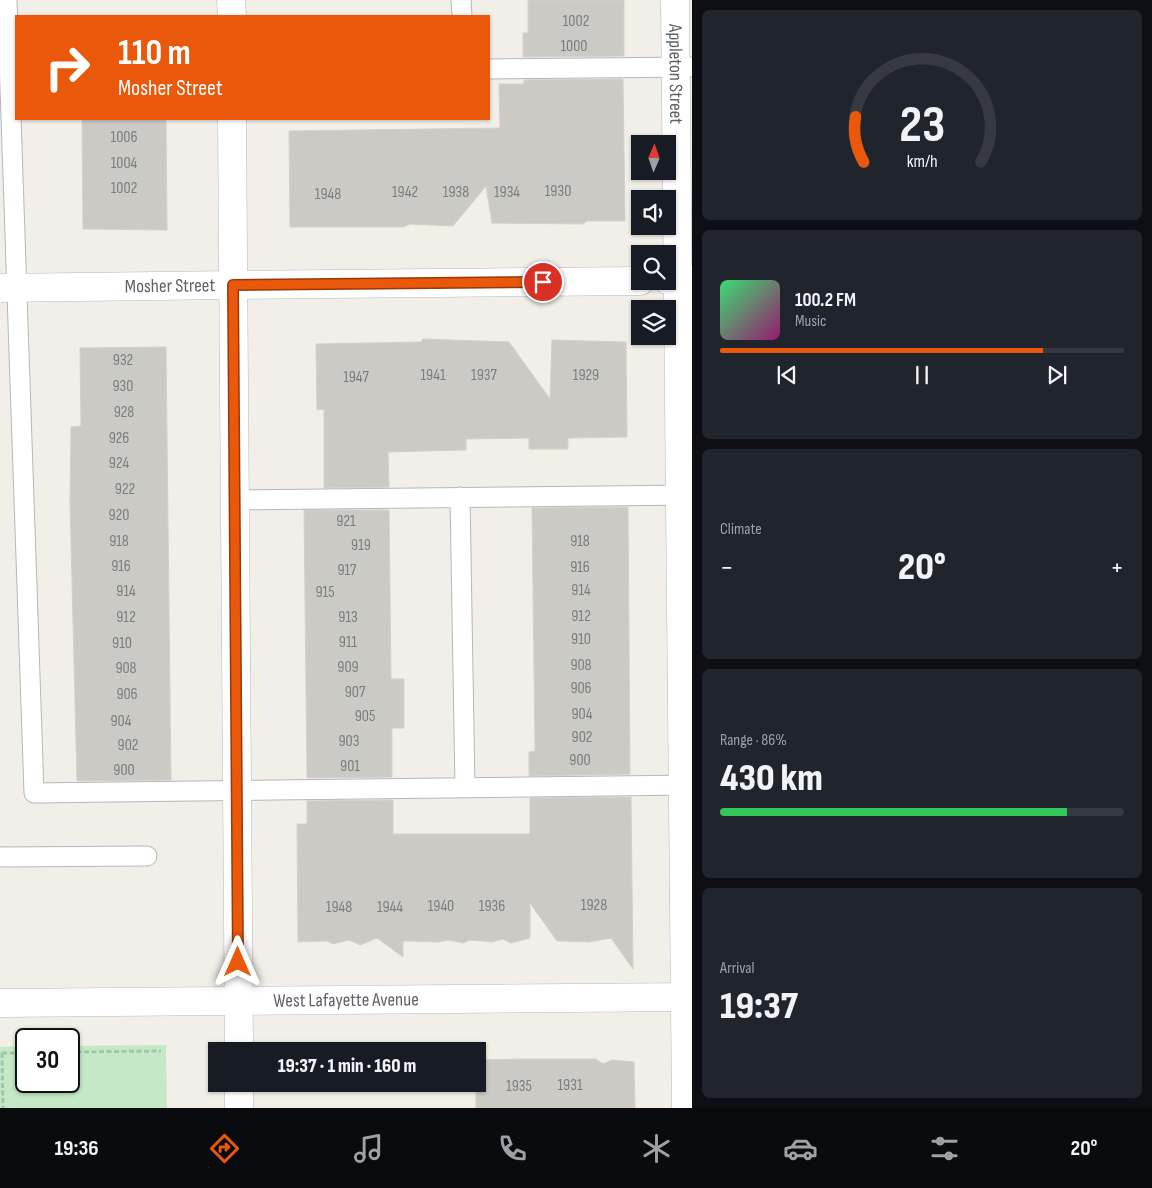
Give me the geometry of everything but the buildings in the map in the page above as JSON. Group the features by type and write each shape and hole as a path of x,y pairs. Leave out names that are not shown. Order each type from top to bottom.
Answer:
{"street":[{"path":"231,0 232,15"},
{"name":"Appleton Street","path":"675,0 684,67 679,280 686,495 688,785 686,1108"},
{"path":"232,120 239,1042"},
{"name":"Mosher Street","path":"9,288 631,281"},
{"name":"West Lafayette Avenue","path":"0,1003 688,997"},
{"path":"239,1092 239,1108"}],"lane":[{"path":"7,0 9,288 34,792 688,785"},
{"path":"462,0 462,15"},
{"path":"490,69 684,67"},
{"path":"235,500 686,495"},
{"path":"460,497 465,788"},
{"path":"0,857 147,856"}],"path":[{"path":"80,1052 161,1051"},
{"path":"3,1108 1,1053 15,1053"}],"green space":[{"path":"166,1045 167,1108 0,1108 0,1047 15,1046 15,1093 80,1093 80,1046"}],"route":[{"path":"238,962 233,285 543,282"}]}
